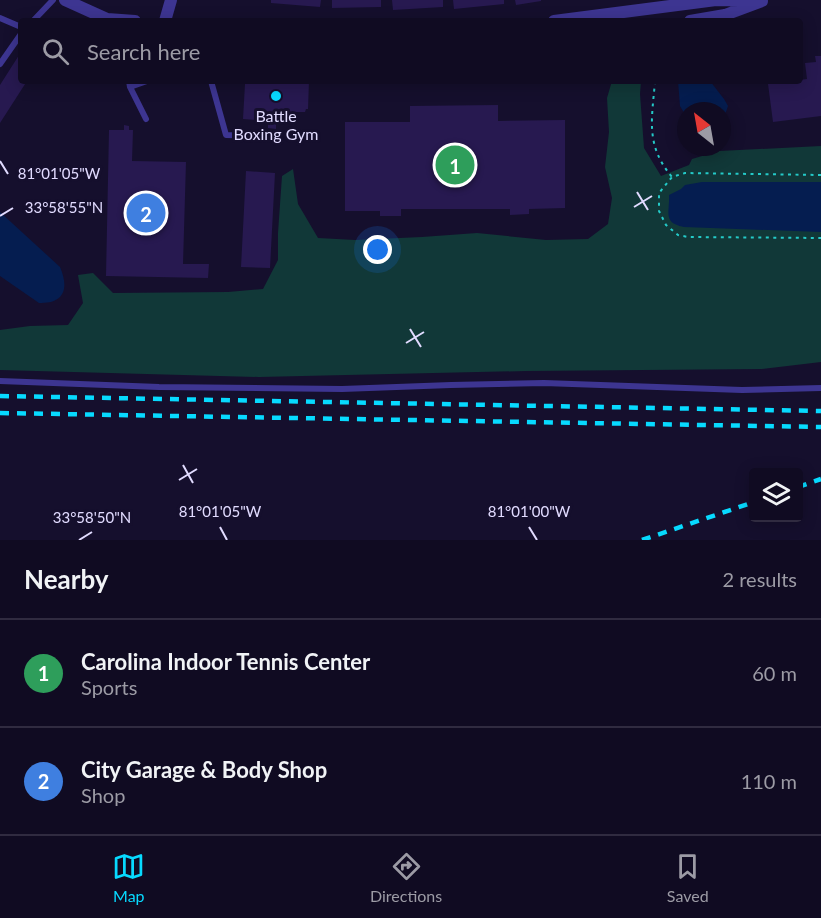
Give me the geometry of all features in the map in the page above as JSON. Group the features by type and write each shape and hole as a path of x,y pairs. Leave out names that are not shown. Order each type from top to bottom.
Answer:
{"street":[{"path":"65,0 105,18"},
{"path":"166,18 171,0"},
{"path":"577,18 716,0 766,1"},
{"path":"708,18 725,15 766,1"}],"lane":[{"path":"36,18 53,0"},
{"path":"0,18 18,26"},
{"path":"0,64 18,38"},
{"path":"129,84 146,118"},
{"path":"213,84 226,135 263,136"},
{"path":"0,381 159,387 342,389 544,383 742,390 821,388"}],"path":[{"path":"655,84 651,126 653,140 657,154 672,177"},
{"path":"821,175 686,173 672,177 659,194 659,211 666,225 678,235 821,238"}],"green space":[{"path":"611,84 641,84 644,148 661,176 689,165 692,159 702,156 731,156 731,150 821,146 821,362 762,369 259,377 0,370 0,330 68,325 83,303 78,275 93,273 113,293 228,292 263,289 278,260 282,176 293,169 298,204 318,238 355,240 477,233 546,240 588,239 608,224 612,198 605,167 609,132 607,98"}],"water":[{"path":"678,84 712,84 726,102 680,102"},
{"path":"702,182 821,182 821,232 684,227 673,223 669,216 669,195 685,185"},
{"path":"0,212 60,267 64,288 63,293 55,301 39,303 0,276"}],"building":[{"path":"271,0 321,0 320,7 271,3"},
{"path":"332,0 381,0 381,7 332,8"},
{"path":"392,0 443,0 443,7 393,10"},
{"path":"453,0 504,0 504,4 454,9"},
{"path":"515,0 541,0 541,1 516,5"},
{"path":"815,56 821,56 821,116 773,122 768,84 803,84 803,80 807,79 805,63 816,62"},
{"path":"18,57 18,84 25,84 0,123 0,85"},
{"name":"Battle Boxing Gym","path":"245,84 309,84 308,109 305,112 296,112 296,122 276,121 276,129 268,128 268,121 243,119"},
{"path":"498,105 498,121 565,120 565,208 529,209 529,214 510,215 510,209 401,209 401,216 380,216 380,211 345,211 345,122 410,122 410,106"},
{"path":"124,125 129,126 129,130 133,130 132,161 186,162 183,264 209,264 208,278 106,276 109,130 124,130"},
{"path":"246,171 275,173 270,268 241,267"}],"railway":[{"path":"0,396 821,411"},
{"path":"0,413 821,427"},
{"path":"803,485 821,479"},
{"path":"642,540 749,504"}],"place":[{"name":"Battle Boxing Gym","path":"276,96"},
{"name":"Carolina Indoor Tennis Center","path":"455,165"},
{"name":"City Garage & Body Shop","path":"146,213"}]}
